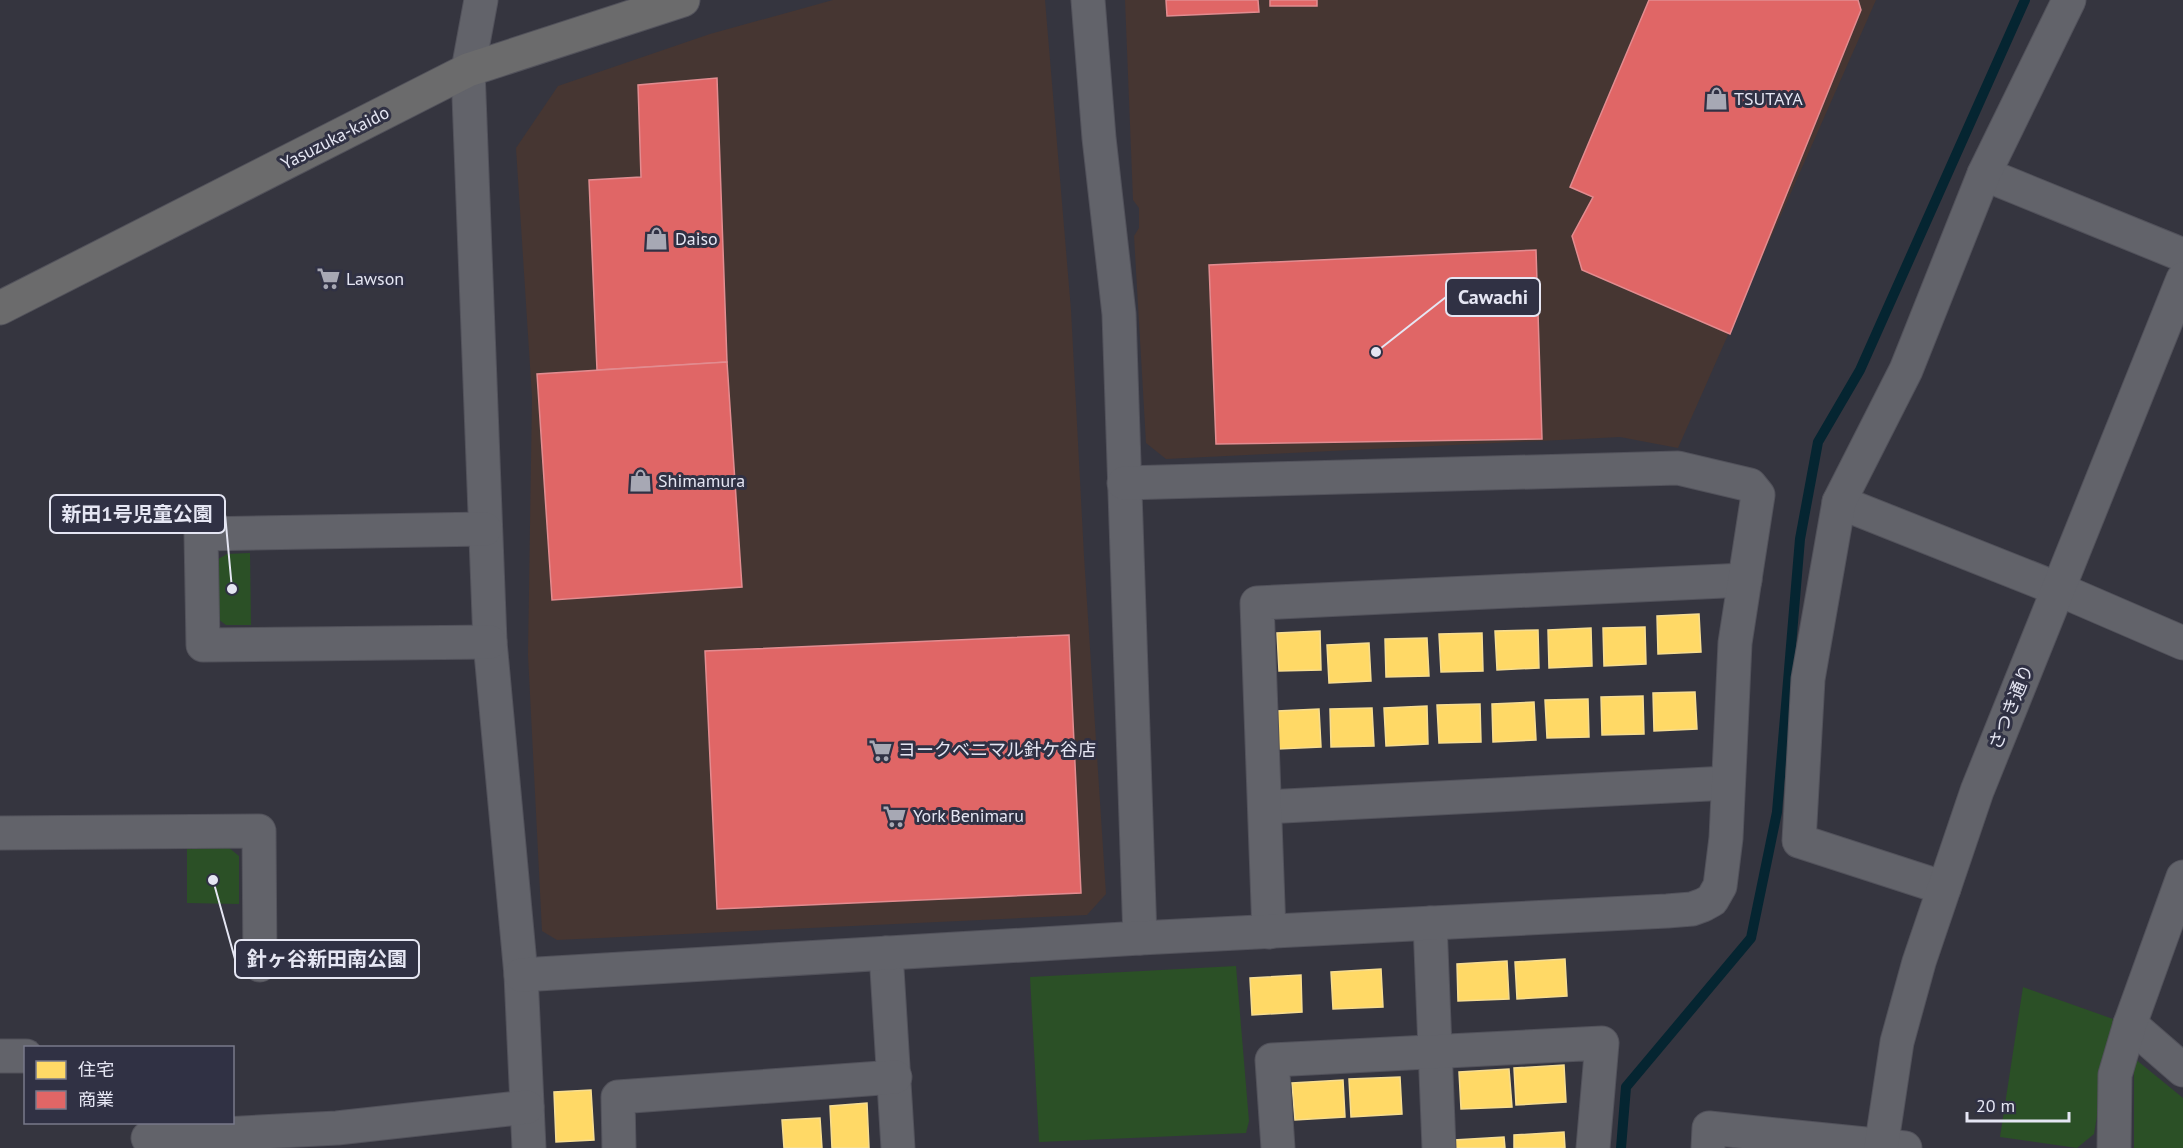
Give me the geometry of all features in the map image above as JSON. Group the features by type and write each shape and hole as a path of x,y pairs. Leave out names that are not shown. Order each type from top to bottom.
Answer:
{"main road":[{"name":"Yasuzuka-kaido","path":"0,308 468,70 683,0"}],"street":[{"path":"481,0 468,70 485,529 490,642 521,975 529,1148"},
{"path":"1088,0 1099,138 1119,314 1140,938"},
{"path":"1944,888 1799,841 1808,679 1839,502 1906,370 1984,174 2069,0"},
{"path":"1984,174 2183,255"},
{"name":"さつき通り","path":"1889,1147 1897,1042 1919,962 1944,888 1977,791 2183,279"},
{"path":"521,975 1140,938 1667,911 1692,909 1712,900 1720,886 1726,838 1735,643 1758,495 1750,485 1678,468 1124,483"},
{"path":"1839,502 2058,589 2183,643"},
{"path":"485,529 201,534 203,645 490,642"},
{"path":"1269,932 1257,603 1745,580"},
{"path":"1265,807 1728,783"},
{"path":"0,833 259,831 260,965"},
{"path":"2114,1148 2115,1075 2130,1024 2183,877"},
{"path":"1430,923 1438,1148"},
{"path":"886,953 898,1148"},
{"path":"2130,1024 2183,1070"},
{"path":"1269,1148 1278,1148 1272,1060 1602,1043 1593,1148"},
{"path":"0,1056 24,1056"},
{"path":"620,1148 618,1097 895,1077"},
{"path":"148,1136 337,1128 527,1107"},
{"path":"1708,1148 1709,1128 1889,1147"}],"shaded area":[{"path":"833,0 1045,0 1071,310 1106,894 1087,915 557,940 542,931 528,655 532,397 516,148 558,86 710,34"},
{"path":"1125,0 1876,0 1678,448 1620,437 1166,459 1146,443 1134,236 1139,228 1139,208 1133,200"}],"green space":[{"path":"250,553 251,625 226,625 214,616 213,562 227,554"},
{"path":"187,843 223,843 239,856 239,904 187,903"},
{"path":"1236,966 1249,1121 1246,1133 1039,1142 1030,977"},
{"path":"2023,987 2113,1019 2094,1134 2077,1148 2000,1137"},
{"path":"2134,1058 2183,1098 2183,1148 2134,1148"}],"building: 住宅":[{"path":"1699,614 1701,652 1658,654 1657,616"},
{"path":"1645,627 1646,664 1604,666 1603,628"},
{"path":"1591,628 1592,666 1549,668 1548,630"},
{"path":"1538,630 1539,668 1497,670 1495,631"},
{"path":"1320,631 1321,670 1279,671 1277,633"},
{"path":"1482,633 1483,671 1441,672 1439,634"},
{"path":"1427,638 1429,676 1386,677 1385,639"},
{"path":"1369,643 1371,681 1329,683 1327,645"},
{"path":"1695,692 1697,729 1654,731 1653,693"},
{"path":"1643,696 1644,734 1602,735 1601,697"},
{"path":"1588,699 1589,737 1547,738 1545,700"},
{"path":"1534,702 1536,740 1493,742 1492,704"},
{"path":"1480,704 1481,742 1439,743 1437,705"},
{"path":"1427,706 1428,744 1386,746 1384,708"},
{"path":"1372,708 1374,746 1331,747 1330,709"},
{"path":"1319,709 1321,747 1278,749 1277,711"},
{"path":"1565,959 1567,996 1517,999 1515,962"},
{"path":"1507,961 1509,999 1458,1001 1457,964"},
{"path":"1381,969 1383,1007 1333,1009 1331,972"},
{"path":"1301,975 1302,1012 1252,1015 1250,978"},
{"path":"1564,1065 1566,1102 1516,1105 1514,1068"},
{"path":"1509,1069 1512,1107 1461,1109 1459,1072"},
{"path":"1400,1077 1402,1114 1351,1117 1349,1079"},
{"path":"1343,1080 1345,1117 1295,1120 1292,1083"},
{"path":"591,1090 594,1140 556,1142 554,1092"},
{"path":"867,1103 869,1148 832,1148 830,1106"},
{"path":"820,1118 822,1148 784,1148 782,1120"},
{"path":"1564,1132 1565,1148 1514,1148 1514,1135"},
{"path":"1504,1137 1505,1148 1454,1148 1454,1140"}],"building: 商業":[{"path":"1166,0 1258,0 1259,12 1167,16"},
{"path":"1270,0 1317,0 1317,6 1270,6"},
{"name":"TSUTAYA","path":"1649,0 1858,0 1861,10 1730,334 1582,270 1572,236 1593,197 1570,187"},
{"name":"Daiso","path":"717,78 727,362 597,370 589,180 641,177 638,85"},
{"path":"1536,250 1542,439 1216,444 1209,265"},
{"name":"Shimamura","path":"727,362 742,587 552,600 537,374"},
{"name":"York Benimaru","path":"1069,635 1081,893 717,909 705,651"}],"waterway":[{"path":"1621,1148 1626,1087 1751,938 1777,812 1800,539 1818,442 1860,370 2025,0"}],"place":[{"name":"TSUTAYA","path":"1716,99"},
{"name":"Daiso","path":"657,239"},
{"name":"Lawson","path":"328,279"},
{"name":"Cawachi","path":"1376,352"},
{"name":"Shimamura","path":"640,481"},
{"name":"新田1号児童公園","path":"232,589"},
{"name":"ヨークベニマル針ケ谷店","path":"880,750"},
{"name":"York Benimaru","path":"895,816"},
{"name":"針ヶ谷新田南公園","path":"213,880"}]}
